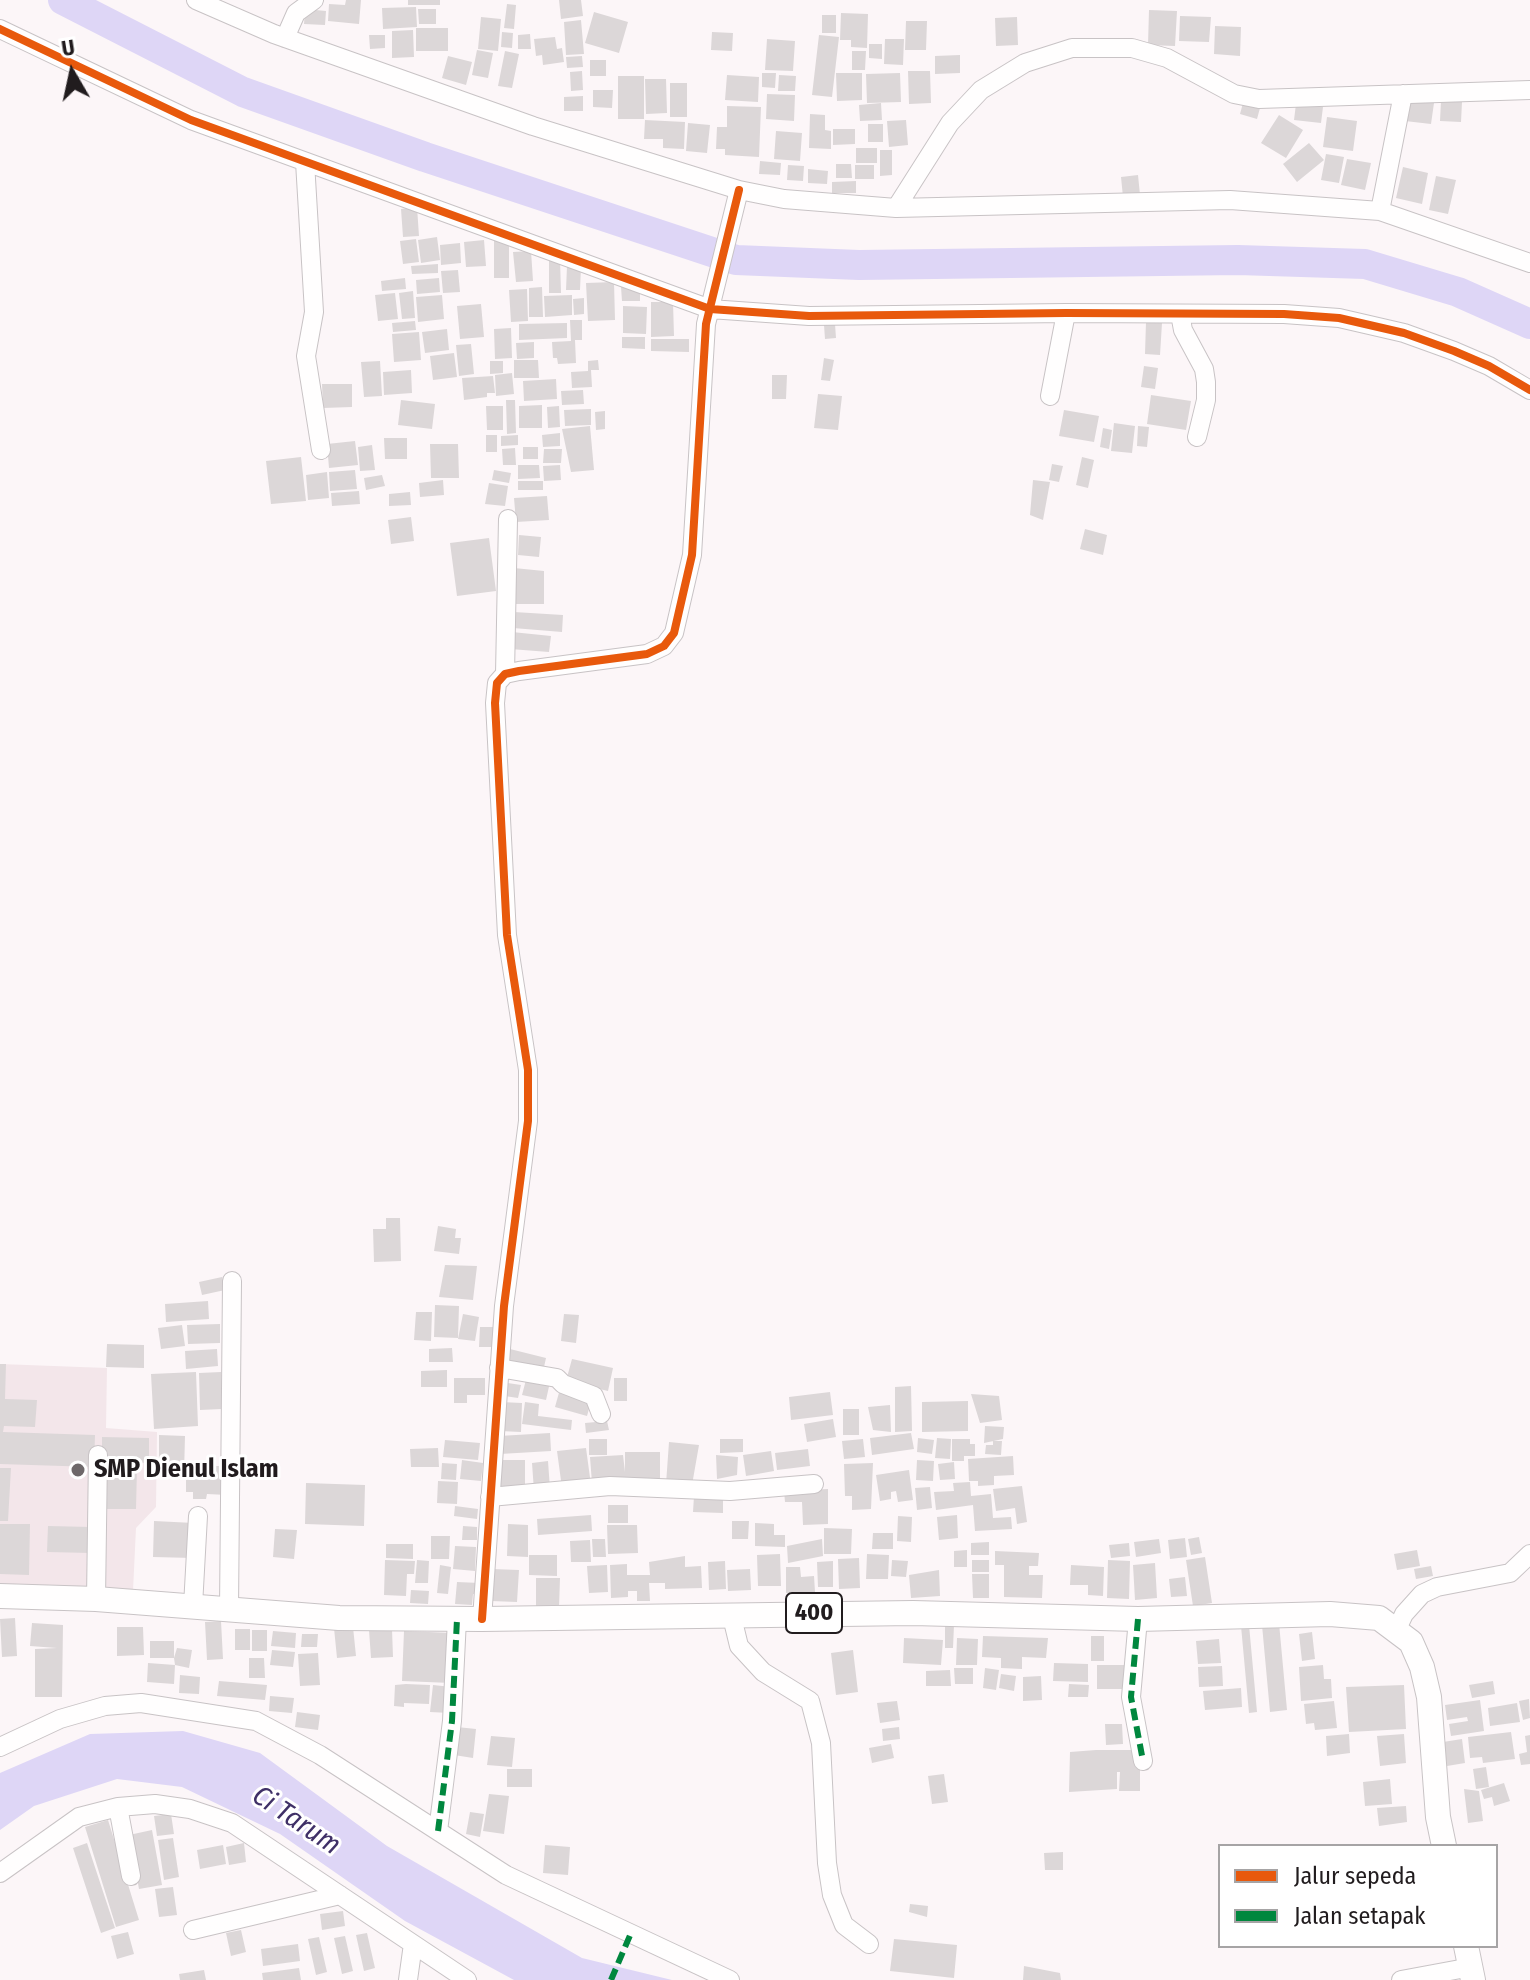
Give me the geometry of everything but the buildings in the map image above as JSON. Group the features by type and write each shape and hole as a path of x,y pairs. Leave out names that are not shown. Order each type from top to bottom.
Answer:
{"main road":[{"name":"400","path":"0,1596 96,1599 339,1618 482,1619 731,1613 913,1613 1138,1619 1359,1615 1379,1618 1397,1629"},
{"path":"1397,1629 1411,1642 1429,1697 1438,1817 1444,1844"}],"street":[{"path":"196,0 285,38 739,197 896,208 1230,200 1380,211 1530,263"},
{"path":"285,38 296,13 314,0"},
{"path":"0,29 191,120 712,303 809,316 1066,313 1339,318 1404,333 1454,351 1489,366 1530,390"},
{"path":"896,208 950,123 981,90 1025,63 1072,48 1132,48 1167,58 1234,94 1259,99 1530,90"},
{"path":"1380,211 1403,94"},
{"path":"305,162 314,312 306,356 321,450"},
{"path":"482,1619 508,1249 528,1121 528,1070 507,935 495,703 497,683 505,674 647,654 664,646 674,633 692,555 712,303 739,197"},
{"path":"1050,396 1066,313"},
{"path":"1180,314 1183,330 1204,369 1206,382 1206,400 1197,437"},
{"path":"505,674 508,519"},
{"path":"229,1609 232,1281"},
{"path":"499,1368 557,1378 563,1384 594,1396 601,1414"},
{"path":"96,1599 98,1455"},
{"path":"490,1497 590,1491 610,1486 730,1491 814,1484"},
{"path":"193,1606 198,1516"},
{"path":"1397,1629 1404,1614 1422,1594 1437,1587 1510,1573 1530,1554"},
{"path":"731,1613 739,1646 763,1672 810,1701 821,1743 826,1854 832,1895 844,1925 869,1944"},
{"path":"438,1831 452,1721 457,1619"},
{"path":"1138,1619 1131,1697 1143,1761"},
{"path":"0,1747 60,1719 105,1706 141,1703 230,1714 280,1731 506,1875 730,1980"},
{"path":"0,1873 79,1817 118,1807 155,1804 178,1807 232,1823 467,1980"},
{"path":"118,1807 131,1876"},
{"path":"193,1930 340,1895"},
{"path":"408,1980 413,1944"},
{"path":"1401,1980 1470,1964"}],"shaded area":[{"name":"SMP Dienul Islam","path":"0,1364 107,1368 106,1428 157,1432 156,1507 136,1528 133,1591 0,1586"}],"water":[{"name":"Ci Tarum","path":"183,1731 260,1753 387,1846 582,1958 672,1980 514,1980 405,1921 280,1834 182,1787 117,1779 34,1806 0,1830 0,1773 90,1734"}],"waterway":[{"path":"63,0 243,92 425,157 736,260 859,265 1238,260 1365,264 1458,292 1530,324"}],"marked path":[{"path":"438,1831 452,1721 457,1619"},
{"path":"1138,1619 1131,1697 1143,1761"},
{"path":"611,1980 631,1933"}],"cycle path":[{"path":"0,29 191,120 710,309 809,316 1066,313 1284,314 1339,318 1404,333 1454,351 1489,366 1530,390"},
{"path":"482,1619 504,1306 528,1121 528,1070 507,935 495,703 497,683 505,674 519,671 647,654 664,646 674,633 692,555 706,324 739,190"}],"place":[{"name":"SMP Dienul Islam","path":"78,1470"}]}
